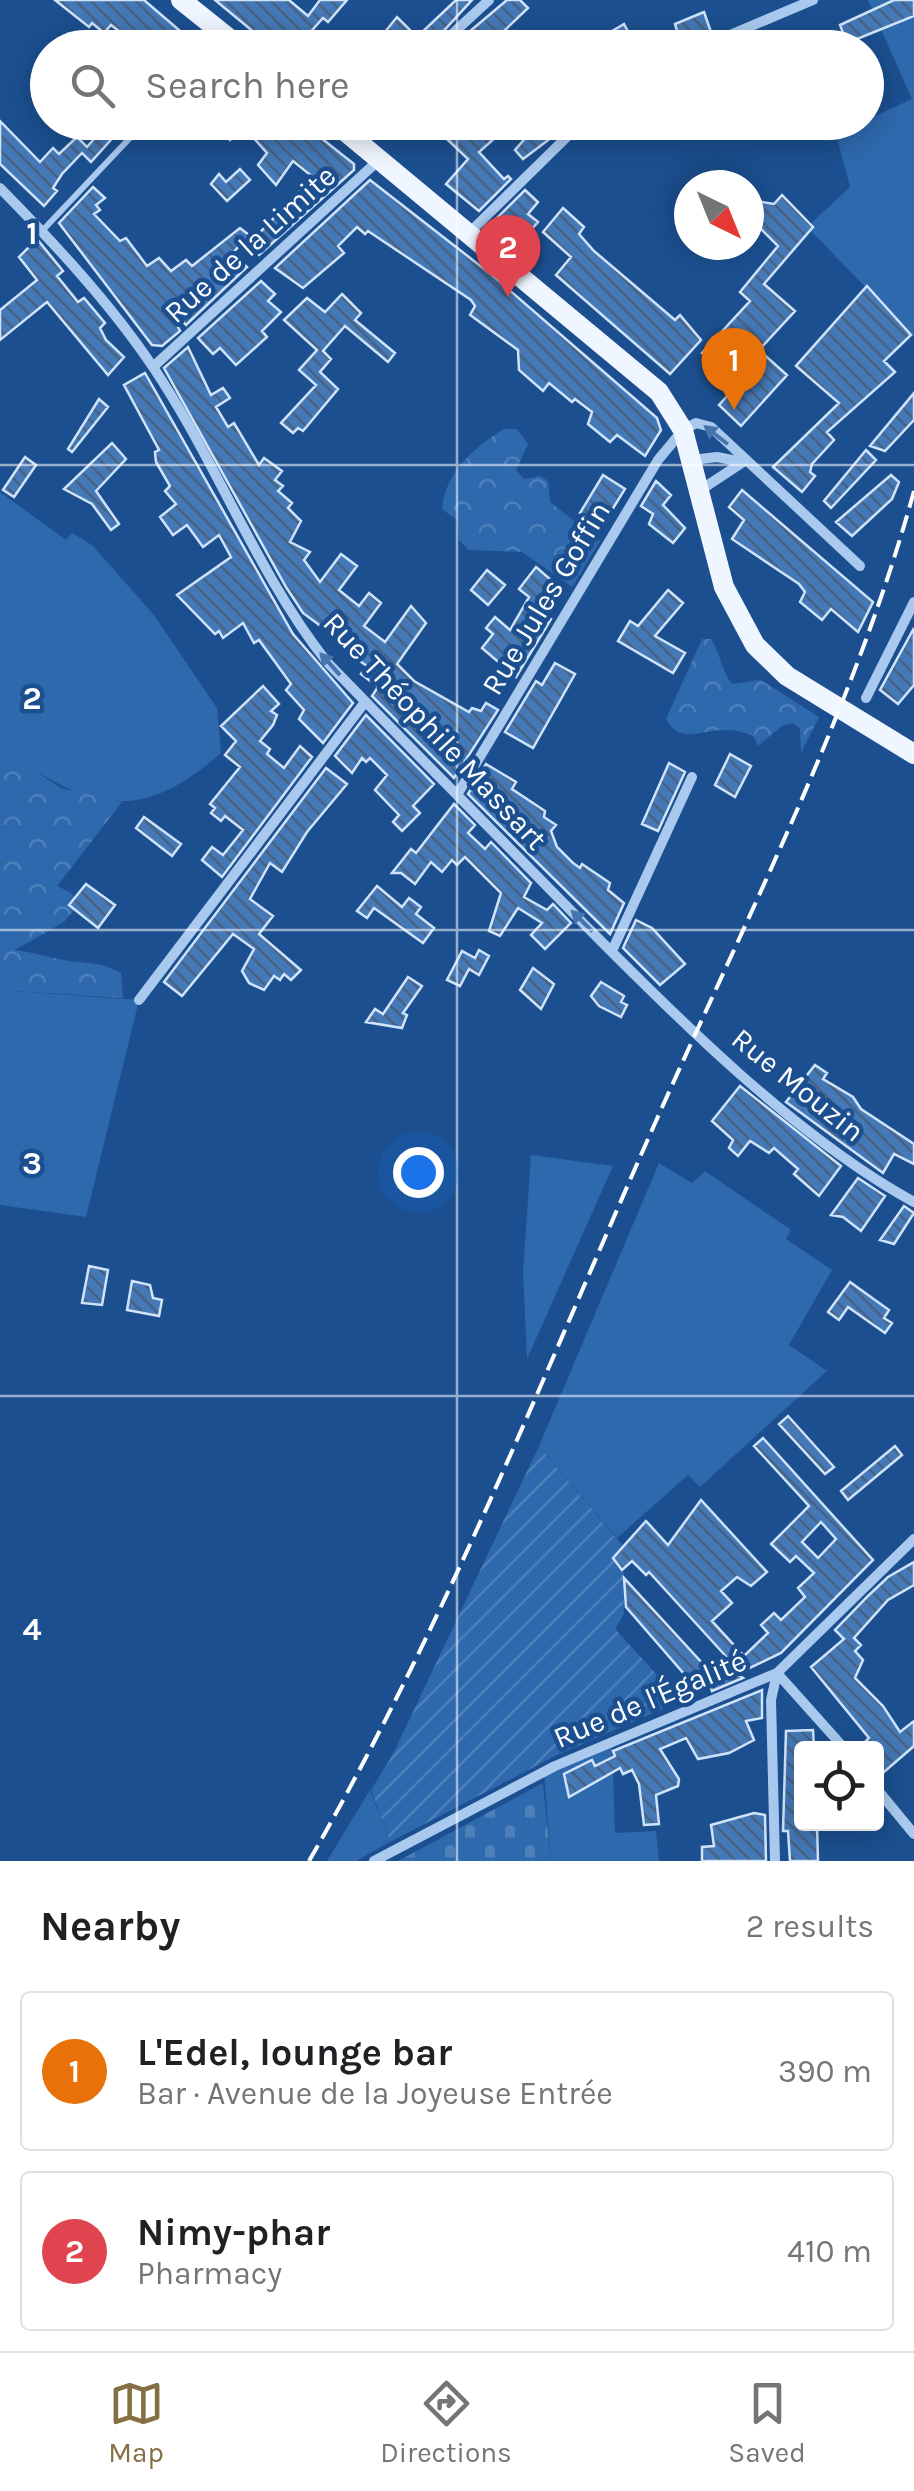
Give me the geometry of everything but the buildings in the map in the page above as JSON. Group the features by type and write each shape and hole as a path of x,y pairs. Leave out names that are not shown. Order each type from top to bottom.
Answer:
{"main road":[{"path":"181,0 206,30"},
{"path":"360,140 660,392 683,430 733,609 769,660 810,691 914,754"}],"street":[{"path":"456,30 489,0"},
{"path":"742,30 813,0"},
{"path":"470,232 564,140"},
{"name":"Rue de la Limite","path":"153,367 380,159"},
{"name":"Rue Théophile Massart","path":"0,188 42,231 153,367 306,636 457,795 701,1039"},
{"path":"683,430 696,423 711,427 743,462 860,566"},
{"name":"Rue Jules Goffin","path":"457,795 658,460 683,430"},
{"path":"692,460 717,457 743,462"},
{"path":"698,492 743,462"},
{"path":"866,698 912,609"},
{"path":"139,1000 366,702"},
{"path":"612,952 692,776"},
{"name":"Rue Mouzin","path":"701,1039 786,1110 886,1186 914,1202"},
{"name":"Rue de l'Égalité","path":"374,1861 555,1766 777,1673 914,1539"},
{"path":"777,1673 838,1741"},
{"path":"776,1861 771,1700 777,1673"},
{"path":"884,1798 914,1834"}],"lane":[{"path":"42,231 128,140"}],"green space":[{"path":"868,0 914,0 914,337 807,227 850,187 838,140 884,140 884,112 912,99"},
{"path":"504,429 517,429 528,444 516,470 524,479 540,476 548,481 550,502 600,541 572,587 522,552 469,550 459,540 458,521 442,509 449,484 463,462"},
{"path":"0,492 66,540 72,533 92,545 154,615 217,708 221,753 191,777 137,800 111,801 59,784 0,748"},
{"path":"702,639 711,639 732,684 761,680 819,717 801,753 800,729 793,723 782,726 758,746 754,737 739,732 691,734 673,729 666,719"},
{"path":"0,748 61,788 122,802 57,886 71,893 79,904 64,922 15,950 113,969 121,973 123,998 0,990"},
{"path":"0,990 139,1000 86,1217 0,1205"},
{"path":"531,1155 613,1166 527,1359 523,1272"},
{"path":"659,1163 692,1183 705,1171 791,1230 786,1239 832,1270 789,1345 827,1371 700,1487 688,1475 617,1538 539,1446"},
{"path":"539,1446 623,1546 624,1614 615,1629 681,1701 557,1755 390,1842 371,1790 393,1754"},
{"path":"612,1742 615,1833 656,1831 659,1861 551,1861 544,1773"},
{"path":"543,1783 551,1861 398,1861"},
{"path":"370,1790 390,1842 356,1861 327,1861"}],"railway":[{"path":"309,1861 450,1589 797,810 861,652 914,491"}],"place":[{"name":"Nimy-phar","path":"508,297"},
{"name":"L'Edel, lounge bar","path":"734,410"}]}
